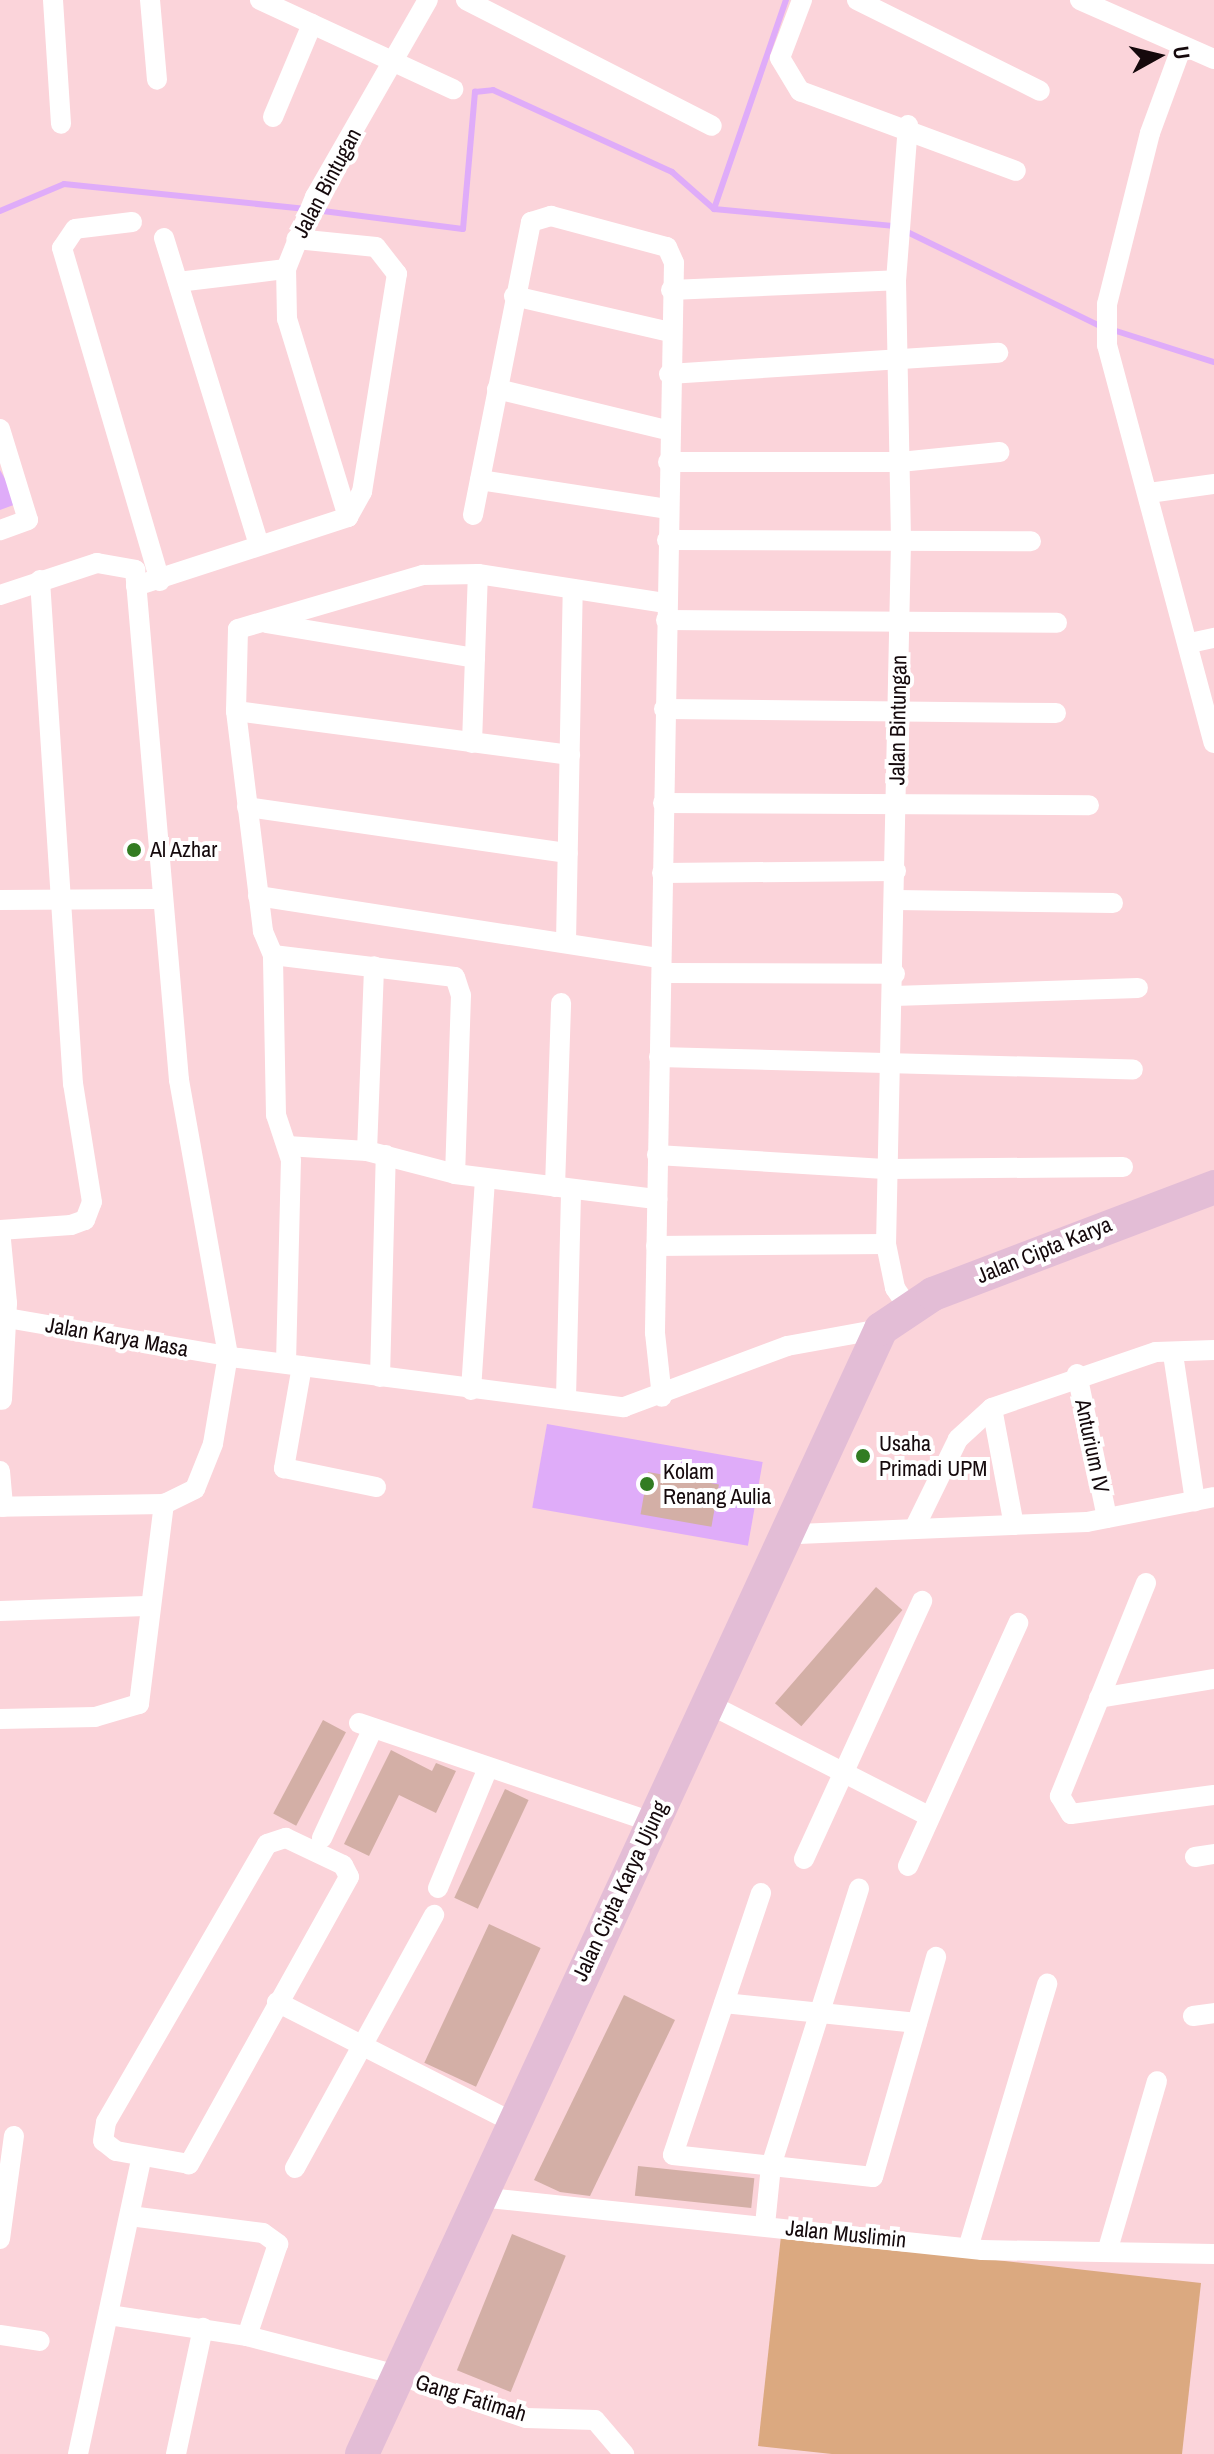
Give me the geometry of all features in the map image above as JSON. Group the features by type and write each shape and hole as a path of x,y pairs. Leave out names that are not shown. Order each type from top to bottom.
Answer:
{"main road":[{"name":"Jalan Cipta Karya","path":"881,1329 910,1310 1076,1235 1214,1187"},
{"name":"Jalan Cipta Karya Ujung","path":"362,2454 881,1329"}],"street":[{"path":"53,0 61,124"},
{"path":"150,0 157,80"},
{"path":"260,0 453,89"},
{"name":"Jalan Bintugan","path":"348,517 287,319 286,269 315,197 395,63 428,0"},
{"path":"466,0 712,126"},
{"path":"802,0 780,58 788,79 800,91 908,125 1016,171"},
{"path":"857,0 1040,91"},
{"path":"1080,0 1214,59"},
{"path":"273,117 312,24"},
{"path":"1182,46 1150,133 1107,304 1107,345 1190,643 1214,743"},
{"name":"Jalan Bintungan","path":"908,125 896,280 901,541 895,974 886,1244 895,1288 910,1310"},
{"path":"473,515 525,233 538,217 551,216 667,247 671,290 656,1246 662,1397"},
{"path":"132,222 75,229 62,248 160,581"},
{"path":"136,586 160,581 259,544 348,517 362,492 397,274 376,247 299,233"},
{"path":"164,238 259,544"},
{"path":"178,282 286,269"},
{"path":"671,290 896,280"},
{"path":"514,296 670,332"},
{"path":"669,374 899,364 998,353"},
{"path":"497,389 667,430"},
{"path":"0,429 28,520 0,530"},
{"path":"668,462 900,462 1000,452"},
{"path":"480,480 667,509"},
{"path":"1149,493 1214,484"},
{"path":"667,540 1031,541"},
{"path":"0,595 40,580 122,563 135,570 160,899 185,1123 228,1355 205,1471 195,1489 164,1504 2,1507 0,1471"},
{"path":"376,1487 284,1468 294,1364 287,1146 276,1115 273,955 258,896 236,711 233,647 238,629 423,575 478,574 573,589 666,612 900,622 1057,623"},
{"path":"472,743 478,574"},
{"path":"1,1406 7,1318 0,1230 85,1220 92,1202 73,1084 57,899 40,580"},
{"path":"566,942 573,589"},
{"path":"259,622 475,658"},
{"path":"1190,643 1214,638"},
{"path":"664,709 1056,713"},
{"path":"236,711 570,755"},
{"path":"663,803 1089,805"},
{"path":"247,807 568,853"},
{"path":"662,873 896,871"},
{"path":"258,896 566,942 660,966 895,974"},
{"path":"0,900 160,899"},
{"path":"896,900 1113,903"},
{"path":"273,955 455,977 461,995 455,1174"},
{"path":"374,966 380,1377"},
{"path":"894,996 1138,988"},
{"path":"561,1003 566,1398"},
{"path":"659,1057 1133,1069"},
{"path":"287,1146 376,1153 455,1174 657,1199"},
{"path":"657,1155 889,1169 1123,1167"},
{"path":"471,1390 485,1178"},
{"path":"656,1246 886,1244"},
{"name":"Jalan Karya Masa","path":"7,1318 380,1377 624,1407 662,1397 787,1346 881,1329"},
{"path":"914,1529 958,1439 992,1408 1077,1374 1173,1354 1214,1350"},
{"path":"798,1534 1107,1518 1204,1499 1173,1354"},
{"name":"Anturium IV","path":"1077,1374 1107,1518"},
{"path":"992,1408 1014,1525"},
{"path":"0,1719 95,1717 139,1704 146,1606 164,1504"},
{"path":"1146,1583 1060,1796 1066,1810 1214,1795"},
{"path":"804,1859 922,1601"},
{"path":"0,1611 146,1606"},
{"path":"908,1866 1018,1623"},
{"path":"1099,1698 1214,1679"},
{"path":"707,1703 929,1816"},
{"path":"322,1838 366,1726 652,1822"},
{"path":"438,1888 488,1768"},
{"path":"276,1836 343,1865 349,1877 277,2002 189,2164 141,2160 103,2141 106,2122 276,1836"},
{"path":"765,2225 771,2166 859,1889"},
{"path":"761,1893 673,2155 873,2177 936,1957"},
{"path":"295,2168 434,1915"},
{"path":"968,2248 1047,1984"},
{"path":"277,2002 513,2122"},
{"path":"724,2003 819,2016 917,2023"},
{"path":"1193,2016 1214,2013"},
{"path":"1107,2252 1157,2081"},
{"path":"0,2239 14,2136"},
{"path":"78,2454 141,2160"},
{"name":"Jalan Muslimin","path":"479,2197 968,2248 1214,2254"},
{"path":"130,2216 263,2233 278,2244 247,2336"},
{"name":"Gang Fatimah","path":"109,2315 247,2336 398,2375 526,2418 595,2420 624,2454"},
{"path":"176,2454 203,2328"},
{"path":"0,2335 40,2341"}],"shaded area":[{"path":"0,470 19,503 0,510"},
{"name":"Kolam Renang Aulia","path":"547,1424 763,1462 748,1546 532,1508"},
{"path":"781,2236 1201,2283 1182,2454 832,2454 758,2446"}],"building":[{"path":"648,1472 719,1485 711,1527 641,1514"},
{"path":"876,1587 902,1610 801,1726 775,1703"},
{"path":"323,1720 346,1732 296,1826 273,1814"},
{"path":"391,1750 432,1771 436,1763 456,1771 436,1813 399,1795 369,1856 344,1844"},
{"path":"505,1789 529,1800 478,1909 454,1898"},
{"path":"489,1924 541,1948 476,2087 424,2063"},
{"path":"624,1995 675,2020 590,2196 560,2192 534,2180"},
{"path":"638,2166 754,2178 751,2208 635,2196"},
{"path":"512,2234 566,2256 511,2392 457,2370"}],"waterway":[{"path":"315,210 463,229 475,92 493,90 672,172 714,209 786,0"},
{"path":"0,211 64,184 304,209"},
{"path":"714,209 895,226 1102,327"},
{"path":"1113,330 1214,362"}],"place":[{"name":"Al Azhar","path":"134,850"},
{"name":"Usaha Primadi UPM","path":"863,1456"},
{"name":"Kolam Renang Aulia","path":"647,1484"}]}
